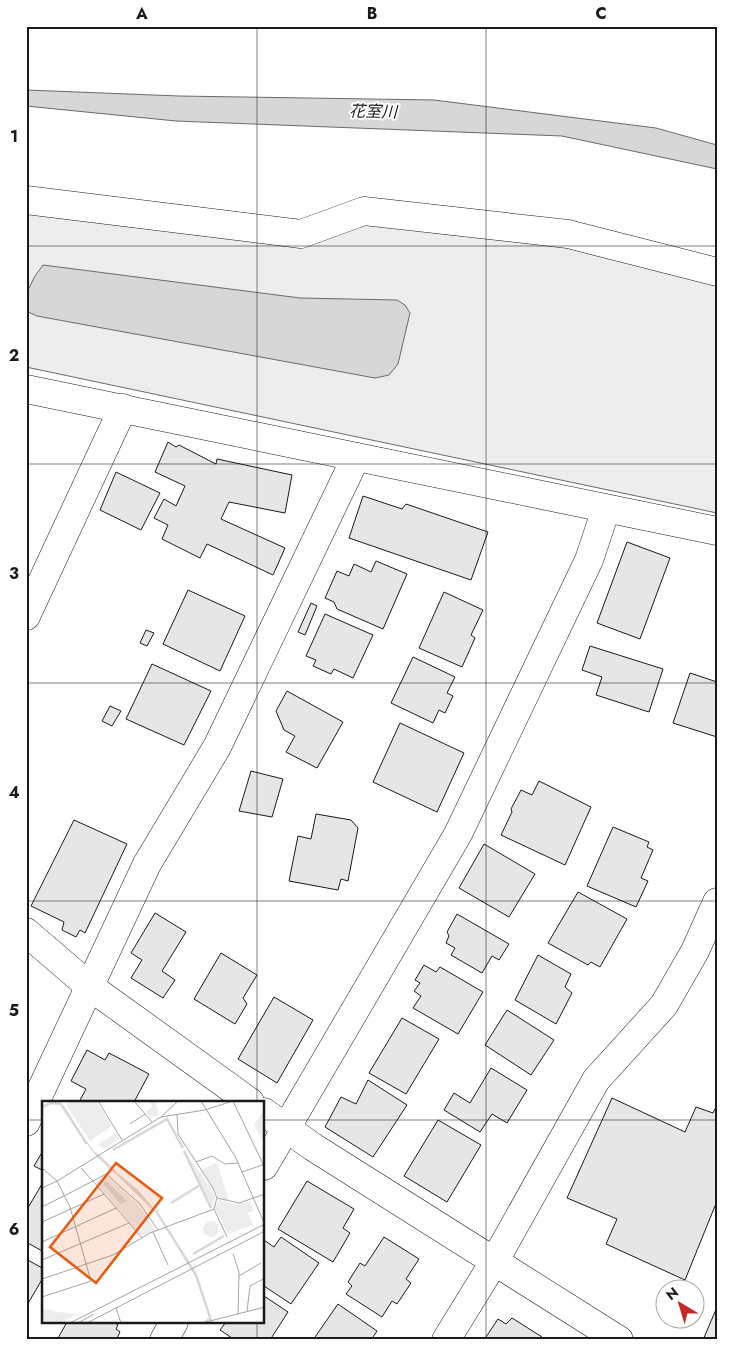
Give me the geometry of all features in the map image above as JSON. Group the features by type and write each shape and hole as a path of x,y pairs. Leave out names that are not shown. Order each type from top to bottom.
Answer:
{"street":[{"path":"26,200 301,234 364,212 374,212 568,234 717,272"},
{"path":"26,389 717,531"},
{"path":"26,616 123,408"},
{"path":"26,1122 147,864 217,747 356,457"},
{"path":"265,1164 458,834 589,560 606,509"},
{"path":"446,1340 494,1262 596,1080 664,1004 695,951 717,902"},
{"path":"26,932 89,986 249,1101"},
{"path":"265,1113 313,1147 619,1340"},
{"path":"164,1340 173,1324"}],"shaded area":[{"path":"26,211 297,245 372,221 539,243 637,260 717,282 717,513 26,367"}],"water":[{"name":"花室川","path":"26,90 179,96 434,100 656,128 717,145 717,169 562,136 176,121 26,106"},
{"path":"43,265 300,298 397,300 405,305 410,313 398,364 389,375 375,378 37,316 26,311 26,294"}],"building":[{"path":"168,442 176,447 179,445 216,464 217,459 292,475 285,513 229,502 221,519 285,548 273,575 207,544 200,558 162,539 168,525 154,518 164,499 176,506 185,486 155,472"},
{"path":"116,472 160,493 141,530 100,510"},
{"path":"363,496 402,509 406,504 488,532 471,580 349,538"},
{"path":"627,542 670,558 640,639 597,623"},
{"path":"376,561 407,574 383,629 337,609 334,602 325,598 337,571 349,576 354,564 371,572"},
{"path":"188,590 245,616 220,671 163,644"},
{"path":"444,592 483,610 471,635 475,638 462,667 419,648"},
{"path":"311,603 317,606 305,635 298,632"},
{"path":"325,614 373,635 353,678 334,669 331,674 313,666 316,660 306,656"},
{"path":"146,630 154,633 147,646 140,643"},
{"path":"590,646 663,669 649,712 596,695 602,677 582,670"},
{"path":"413,657 455,677 447,693 453,696 445,713 439,710 433,723 391,703"},
{"path":"152,664 211,691 184,745 126,719"},
{"path":"690,673 717,682 717,737 673,723"},
{"path":"287,691 343,722 317,768 286,752 295,736 284,730 276,711"},
{"path":"110,706 121,711 112,726 102,721"},
{"path":"400,723 464,753 437,812 373,782"},
{"path":"251,771 283,779 272,817 239,811"},
{"path":"539,781 591,807 565,865 501,835 521,790 532,795"},
{"path":"316,814 351,820 358,828 348,881 341,879 338,890 289,881 298,836 311,839"},
{"path":"74,820 127,844 85,933 80,930 76,937 62,930 64,922 31,906"},
{"path":"613,827 649,842 647,847 653,850 641,878 648,881 636,907 587,886"},
{"path":"484,844 535,874 509,917 459,888"},
{"path":"578,892 627,919 600,967 591,962 588,965 548,943"},
{"path":"155,913 186,932 162,971 175,980 163,998 131,978 142,960 131,953"},
{"path":"457,914 509,944 499,960 492,956 482,973 451,955 455,948 446,943 449,936 447,932"},
{"path":"221,953 257,975 243,998 247,1004 235,1024 194,999"},
{"path":"538,955 571,974 565,987 572,993 556,1024 515,1000"},
{"path":"424,965 436,972 440,967 483,992 458,1034 413,1008 421,996 414,991 420,983 415,980"},
{"path":"274,997 313,1020 277,1083 238,1059"},
{"path":"507,1010 554,1040 531,1075 485,1045"},
{"path":"402,1018 439,1039 406,1094 369,1073"},
{"path":"87,1050 105,1060 109,1053 149,1074 135,1101 80,1101 86,1089 71,1081"},
{"path":"491,1068 527,1090 507,1123 492,1114 480,1132 444,1110 454,1093 470,1103"},
{"path":"368,1080 407,1105 373,1157 325,1127 341,1097 356,1104"},
{"path":"612,1098 685,1132 696,1107 713,1113 717,1105 717,1201 686,1278 681,1278 606,1244 617,1219 567,1198"},
{"path":"438,1120 481,1145 447,1202 404,1176"},
{"path":"42,1152 42,1170 34,1166"},
{"path":"307,1181 354,1209 343,1228 350,1233 333,1262 278,1229"},
{"path":"42,1184 42,1251 26,1242 26,1211"},
{"path":"281,1237 319,1263 291,1304 265,1287 265,1241 274,1247"},
{"path":"384,1237 419,1259 406,1279 411,1283 397,1304 392,1301 382,1317 346,1294 352,1286 348,1282 360,1263 365,1266"},
{"path":"26,1259 42,1268 42,1279 26,1307"},
{"path":"265,1297 288,1312 270,1340 235,1340 220,1330 224,1324 265,1324"},
{"path":"338,1304 377,1331 371,1340 313,1340"},
{"path":"717,1307 717,1340 703,1340"},
{"path":"512,1318 542,1337 539,1340 484,1340 498,1319 506,1324"},
{"path":"66,1324 117,1324 116,1329 120,1332 116,1340 57,1340"}]}
